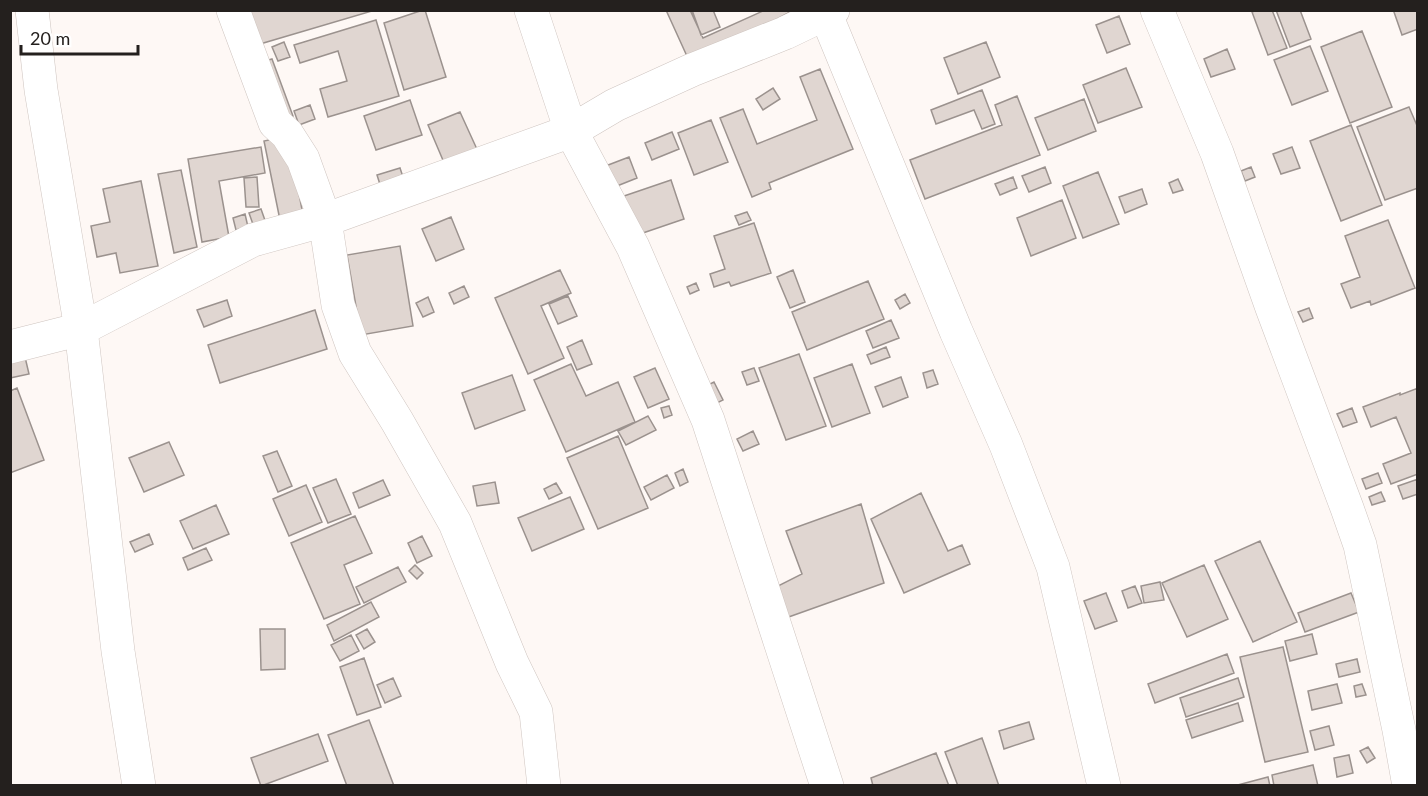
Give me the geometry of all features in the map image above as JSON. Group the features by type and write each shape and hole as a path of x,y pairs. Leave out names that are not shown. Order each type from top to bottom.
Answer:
{"street":[{"path":"32,10 41,90 81,329 118,651 139,786"},
{"path":"233,10 275,123 287,134 303,159 325,220 338,305 355,353 455,523 512,663 536,712 544,786"},
{"path":"531,10 572,131 633,248 708,420 827,786"},
{"path":"1156,10 1217,153 1360,545 1409,786"},
{"path":"10,347 81,329 253,240 325,220 572,131 615,105 692,70 785,33 827,12 951,320 1006,446 1053,567 1104,786"}],"building":[{"path":"250,10 372,10 372,11 260,44"},
{"path":"425,10 446,77 404,90 384,23"},
{"path":"666,10 690,10 703,38 765,10 794,10 691,65"},
{"path":"692,10 713,10 720,27 701,35"},
{"path":"1272,10 1287,48 1268,55 1252,12"},
{"path":"1276,10 1300,10 1311,39 1290,47"},
{"path":"1418,10 1418,29 1402,35 1394,12"},
{"path":"1119,16 1130,44 1107,53 1096,25"},
{"path":"376,20 399,96 328,117 320,89 347,81 338,51 300,63 294,45"},
{"path":"1362,31 1392,107 1350,123 1321,47"},
{"path":"284,42 290,57 278,61 272,47"},
{"path":"986,42 1000,77 958,94 944,58"},
{"path":"1310,46 1328,91 1292,105 1274,60"},
{"path":"1227,49 1235,69 1211,77 1204,59"},
{"path":"272,59 293,116 276,122 255,64"},
{"path":"1126,68 1142,107 1098,123 1083,85"},
{"path":"820,69 853,149 769,183 771,189 752,197 720,118 743,109 757,144 817,120 800,77"},
{"path":"773,88 780,99 763,110 756,99"},
{"path":"982,90 995,124 982,129 974,110 936,124 931,110"},
{"path":"1017,96 1040,155 925,199 910,160 1002,125 995,105"},
{"path":"1084,99 1096,131 1048,150 1035,118"},
{"path":"410,100 422,135 376,150 364,116"},
{"path":"310,105 315,119 299,125 294,111"},
{"path":"1409,107 1418,128 1418,188 1385,200 1357,127"},
{"path":"460,112 481,158 448,172 428,125"},
{"path":"711,120 728,162 694,175 678,133"},
{"path":"1351,125 1382,205 1341,221 1310,141"},
{"path":"672,132 679,149 652,160 645,143"},
{"path":"288,136 304,220 281,225 264,141"},
{"path":"261,147 265,173 219,181 229,237 202,242 188,159"},
{"path":"1292,147 1300,168 1281,174 1273,154"},
{"path":"629,157 637,178 612,188 603,167"},
{"path":"1045,167 1051,183 1029,192 1022,176"},
{"path":"1251,167 1255,177 1245,181 1241,171"},
{"path":"400,168 406,186 383,194 377,175"},
{"path":"181,170 197,247 174,253 158,174"},
{"path":"1098,172 1119,224 1083,238 1063,186"},
{"path":"257,177 259,207 246,207 244,178"},
{"path":"1013,177 1017,188 1000,195 995,184"},
{"path":"1178,179 1183,190 1173,193 1169,183"},
{"path":"671,180 684,219 637,235 624,196"},
{"path":"141,181 158,266 120,273 116,253 97,257 91,226 110,222 103,189"},
{"path":"1142,189 1147,204 1125,213 1119,197"},
{"path":"1062,200 1076,238 1031,256 1017,218"},
{"path":"261,209 267,226 255,230 249,213"},
{"path":"747,212 751,220 739,225 735,216"},
{"path":"245,214 248,227 236,230 233,218"},
{"path":"451,217 464,249 436,261 422,229"},
{"path":"1388,220 1415,288 1371,305 1370,301 1351,308 1341,284 1360,277 1345,236"},
{"path":"754,223 771,273 731,286 729,282 714,287 710,274 725,269 714,236"},
{"path":"400,246 413,326 361,335 347,255"},
{"path":"560,270 571,293 541,306 564,358 528,374 495,298"},
{"path":"793,270 805,302 790,308 777,277"},
{"path":"868,281 884,319 807,350 792,312"},
{"path":"696,283 699,290 690,294 687,287"},
{"path":"464,286 469,297 454,304 449,293"},
{"path":"905,294 910,303 900,309 895,300"},
{"path":"568,296 577,316 558,324 549,304"},
{"path":"428,297 434,312 423,317 416,303"},
{"path":"227,300 232,316 204,327 197,310"},
{"path":"1309,308 1313,318 1303,322 1298,312"},
{"path":"315,310 327,349 220,383 208,345"},
{"path":"891,320 899,338 873,348 866,331"},
{"path":"582,340 592,364 577,370 567,347"},
{"path":"886,347 890,357 871,364 867,355"},
{"path":"799,354 826,426 786,440 759,368"},
{"path":"25,357 29,374 10,378 10,360"},
{"path":"571,364 586,396 618,382 635,422 566,452 534,380"},
{"path":"852,364 870,413 832,427 814,378"},
{"path":"655,368 669,399 648,408 634,377"},
{"path":"754,368 759,381 747,385 742,372"},
{"path":"933,370 938,384 927,388 923,373"},
{"path":"512,375 525,410 475,429 462,393"},
{"path":"901,377 908,397 883,407 875,387"},
{"path":"714,382 723,400 707,408 698,390"},
{"path":"17,388 44,460 10,473 10,391"},
{"path":"1418,388 1418,474 1391,484 1383,464 1411,453 1396,417 1371,427 1363,407"},
{"path":"669,406 672,415 664,418 661,408"},
{"path":"1352,408 1357,422 1343,427 1337,414"},
{"path":"648,416 656,430 626,445 618,431"},
{"path":"753,431 759,444 743,451 737,439"},
{"path":"618,436 648,508 598,529 567,458"},
{"path":"169,442 184,475 144,492 129,458"},
{"path":"277,451 292,486 278,492 263,456"},
{"path":"683,469 688,482 680,486 675,473"},
{"path":"1378,473 1382,483 1366,489 1362,479"},
{"path":"667,475 674,488 651,500 644,487"},
{"path":"336,479 351,514 328,523 313,488"},
{"path":"1418,479 1418,494 1403,499 1398,486"},
{"path":"383,480 390,495 359,508 353,493"},
{"path":"495,482 499,503 477,506 473,486"},
{"path":"556,483 562,493 549,499 544,489"},
{"path":"306,485 322,522 289,536 273,499"},
{"path":"1381,492 1385,501 1372,505 1369,497"},
{"path":"921,493 948,551 962,545 970,564 904,593 871,519"},
{"path":"570,497 584,529 532,551 518,518"},
{"path":"861,504 884,583 783,619 770,590 802,574 786,531"},
{"path":"216,505 229,534 193,549 180,521"},
{"path":"355,516 372,553 344,565 360,604 324,619 291,543"},
{"path":"149,534 153,544 135,552 130,542"},
{"path":"422,536 432,556 417,563 408,543"},
{"path":"1260,541 1297,622 1253,642 1215,561"},
{"path":"206,548 212,560 188,570 183,558"},
{"path":"415,565 423,573 417,579 409,571"},
{"path":"1204,565 1228,619 1187,637 1162,583"},
{"path":"398,567 406,582 364,603 356,587"},
{"path":"1160,582 1164,600 1144,603 1141,586"},
{"path":"1135,586 1142,603 1128,608 1122,591"},
{"path":"1106,593 1117,621 1095,629 1084,601"},
{"path":"1351,593 1359,612 1305,632 1298,613"},
{"path":"371,602 379,617 334,641 327,625"},
{"path":"260,629 285,629 285,669 261,670"},
{"path":"367,629 375,642 364,649 356,635"},
{"path":"1312,634 1317,654 1290,661 1285,641"},
{"path":"351,635 359,651 340,661 331,645"},
{"path":"1283,647 1308,752 1265,762 1240,657"},
{"path":"1227,654 1234,673 1155,703 1148,684"},
{"path":"364,658 381,707 357,715 340,667"},
{"path":"1357,659 1360,672 1339,677 1336,664"},
{"path":"393,678 401,696 385,703 377,685"},
{"path":"1238,678 1244,697 1186,717 1180,698"},
{"path":"1337,684 1342,703 1312,710 1308,691"},
{"path":"1362,684 1366,695 1356,697 1354,686"},
{"path":"1238,703 1243,721 1192,738 1186,720"},
{"path":"369,720 394,786 347,786 328,735"},
{"path":"1029,722 1034,739 1004,749 999,731"},
{"path":"1329,726 1334,745 1315,750 1310,731"},
{"path":"318,734 328,761 261,786 251,758"},
{"path":"982,738 999,786 958,786 945,752"},
{"path":"1368,747 1375,758 1367,763 1360,751"},
{"path":"936,753 949,786 873,786 871,778"},
{"path":"1349,755 1353,773 1337,777 1334,758"},
{"path":"1313,765 1318,786 1274,786 1272,775"},
{"path":"1268,777 1270,786 1234,786"}]}
